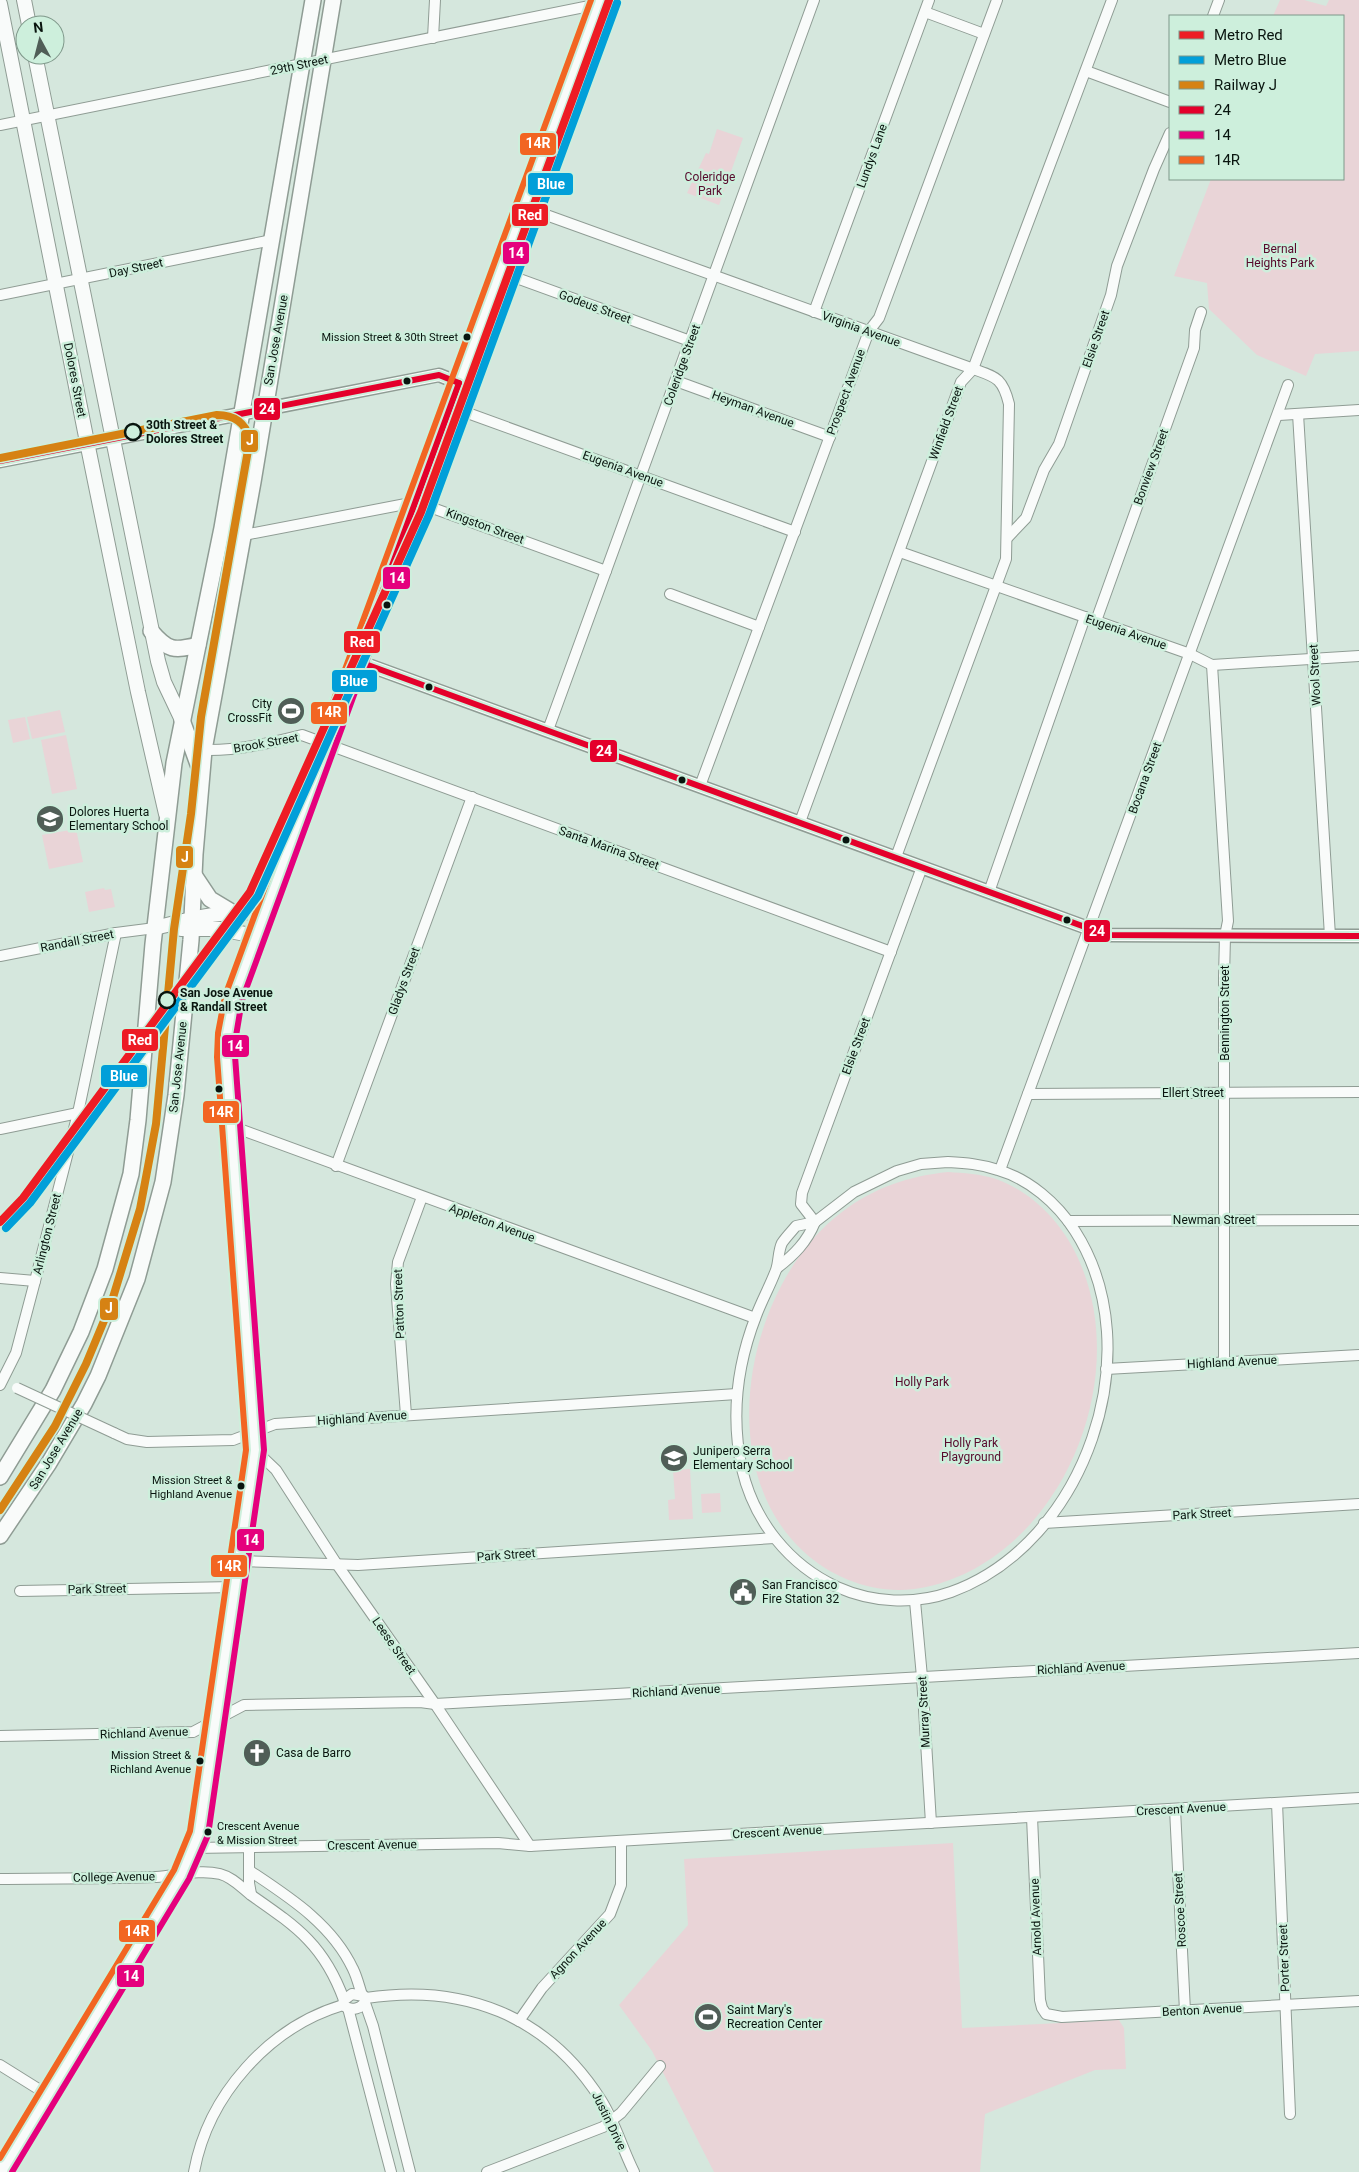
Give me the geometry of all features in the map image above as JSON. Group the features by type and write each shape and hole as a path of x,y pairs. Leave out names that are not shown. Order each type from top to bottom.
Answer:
{"main road":[{"path":"24,0 27,15"},
{"name":"San Jose Avenue","path":"0,1477 36,1419 67,1361 93,1301 117,1229 135,1147 166,814 182,720 222,528 313,0"},
{"name":"San Jose Avenue","path":"0,1536 49,1463 84,1404 112,1345 137,1279 156,1213 168,1152 176,1095 192,924 204,750 244,535 333,0"},
{"path":"2,2168 182,1874 199,1833 255,1450 230,1126 227,1035 234,998 599,2"},
{"name":"Dolores Street","path":"0,4 87,444 120,595 138,692 166,814"},
{"name":"Dolores Street","path":"37,65 151,631 164,682 182,720"},
{"path":"120,595 144,590"},
{"path":"151,631 163,645 175,649 198,645"},
{"path":"182,720 196,756 202,779"},
{"path":"194,874 210,899 230,912"},
{"name":"Randall Street","path":"155,928 192,924 230,912 264,913"},
{"name":"Randall Street","path":"192,924 256,936"}],"street":[{"path":"432,38 435,0"},
{"name":"Coleridge Street","path":"548,730 814,0"},
{"name":"Lundys Lane","path":"814,312 929,0"},
{"name":"Prospect Avenue","path":"700,786 869,331 879,318 997,0"},
{"name":"Winfield Street","path":"800,822 961,382 973,369 1112,0"},
{"path":"1213,15 1219,0"},
{"name":"29th Street","path":"0,125 432,38 599,2"},
{"path":"925,12 984,34"},
{"path":"1086,71 1169,102"},
{"name":"Elsie Street","path":"1008,537 1026,518 1044,470 1059,444 1111,295 1118,266 1154,169 1169,135"},
{"name":"Virginia Avenue","path":"524,206 999,379 1005,388 1009,404 1008,537 1006,559 998,586"},
{"name":"Day Street","path":"0,295 272,240"},
{"name":"Godeus Street","path":"500,272 690,341"},
{"name":"Bonview Street","path":"1096,620 1194,348 1195,330 1201,312"},
{"path":"0,461 439,375 460,383"},
{"name":"Heyman Avenue","path":"676,381 830,437"},
{"name":"Bocana Street","path":"1000,1170 1279,415 1288,385"},
{"name":"Eugenia Avenue","path":"451,407 794,532"},
{"path":"1279,415 1359,410"},
{"name":"Wool Street","path":"1298,414 1330,936"},
{"path":"244,535 416,502"},
{"name":"Kingston Street","path":"416,502 606,571"},
{"name":"Eugenia Avenue","path":"900,552 1190,654 1212,665 1359,656"},
{"path":"896,857 998,586"},
{"path":"670,594 759,627"},
{"path":"989,892 1085,617"},
{"path":"357,661 1089,929 1115,936 1359,936"},
{"name":"Bennington Street","path":"1212,665 1228,921 1225,936 1224,1362"},
{"name":"Brook Street","path":"204,750 229,749 302,735 327,744"},
{"name":"Santa Marina Street","path":"327,744 891,952"},
{"name":"Gladys Street","path":"336,1166 472,797"},
{"name":"Elsie Street","path":"815,1222 801,1204 802,1193 922,867"},
{"name":"Randall Street","path":"0,956 116,933 155,928"},
{"name":"Arlington Street","path":"2,1383 16,1353 78,1113 116,933"},
{"name":"Ellert Street","path":"1028,1094 1359,1092"},
{"path":"0,1129 78,1113"},
{"name":"Appleton Avenue","path":"230,1126 755,1318"},
{"path":"948,1162 973,1164 1000,1170 1037,1190 1068,1220 1091,1262 1102,1296 1106,1322 1106,1369 1098,1415 1086,1453 1072,1481 1044,1523 1027,1543 1007,1561 986,1575 964,1587 915,1601 870,1598 840,1588 808,1570 790,1556 774,1538 760,1516 743,1474 736,1433 737,1394 745,1352 755,1318 777,1268 781,1245 796,1226 815,1222 854,1192 897,1170 922,1164 948,1162"},
{"name":"Patton Street","path":"406,1415 396,1284 398,1262 422,1197"},
{"name":"Newman Street","path":"1068,1220 1359,1220"},
{"path":"777,1268 794,1255 810,1236 815,1222"},
{"path":"0,1278 35,1281"},
{"name":"Highland Avenue","path":"1106,1369 1359,1355"},
{"name":"Highland Avenue","path":"2,1383 17,1388 114,1434 127,1439 147,1442 233,1440 275,1424 737,1394"},
{"name":"Leese Street","path":"255,1450 276,1470 336,1563 435,1704 530,1846"},
{"name":"Park Street","path":"1044,1523 1359,1504"},
{"name":"Park Street","path":"238,1561 358,1565 774,1538"},
{"name":"Park Street","path":"20,1591 234,1587"},
{"name":"Murray Street","path":"915,1601 922,1677 931,1823"},
{"name":"Richland Avenue","path":"0,1736 193,1732 216,1718 244,1705 420,1702 435,1704 1359,1653"},
{"name":"Crescent Avenue","path":"194,1848 498,1843 530,1846 1359,1798"},
{"name":"Porter Street","path":"1277,1803 1290,2114"},
{"name":"Roscoe Street","path":"1175,1809 1185,2011"},
{"name":"Arnold Avenue","path":"1032,1817 1040,2000 1046,2014"},
{"name":"Agnon Avenue","path":"519,2020 547,1982 610,1914 621,1885 621,1841"},
{"path":"249,1848 249,1883 251,1894"},
{"path":"250,1871 298,1904 328,1933 353,1969 373,2026 410,2172"},
{"name":"College Avenue","path":"0,1879 156,1877 182,1874 222,1874 285,1918 314,1945 336,1977 391,2172"},
{"name":"Justin Drive","path":"364,1998 418,1993 445,1995 471,2001 519,2020 574,2063 589,2082 612,2121 634,2172"},
{"path":"345,2005 352,1994 364,1998"},
{"path":"194,2172 203,2140 214,2114 244,2070 264,2050 313,2016 345,2005 357,2008 364,1998"},
{"name":"Benton Avenue","path":"1046,2014 1062,2017 1359,2001"},
{"path":"0,2065 48,2095"},
{"path":"487,2172 564,2143 612,2121 621,2113 660,2066"}],"green space":[{"name":"Bernal Heights Park","path":"1280,0 1304,0 1326,6 1329,0 1359,0 1359,351 1315,354 1306,376 1257,355 1209,309 1207,283 1174,276 1211,180 1344,180 1344,15 1273,15"},
{"name":"Coleridge Park","path":"717,129 743,138 719,205 687,193 706,153 709,154"},
{"path":"60,710 65,732 32,739 27,717"},
{"path":"25,717 30,739 13,743 8,720"},
{"path":"66,735 77,789 52,794 41,740"},
{"path":"76,829 83,862 49,869 42,835"},
{"path":"104,888 105,890 111,889 115,907 89,912 85,892"},
{"name":"Holly Park","path":"948,1172 990,1177 1009,1185 1033,1200 1063,1231 1077,1256 1093,1304 1097,1355 1090,1406 1074,1456 1048,1501 1015,1540 974,1569 926,1587 909,1590 876,1588 844,1578 816,1562 803,1551 774,1515 756,1472 749,1425 752,1376 763,1328 783,1283 809,1243 842,1212 866,1196 905,1180"},
{"path":"690,1469 693,1519 669,1520 668,1500 675,1499 673,1470"},
{"path":"720,1493 721,1512 702,1513 701,1494"},
{"path":"953,1843 962,2028 1119,2020 1124,2028 1126,2069 1095,2070 985,2114 980,2172 714,2172 652,2051 619,2005 688,1925 684,1859"}],"metro line":[{"name":"Red","path":"0,1222 23,1198 250,892 421,512 609,0"},
{"name":"Blue","path":"6,1228 30,1203 258,896 429,515 617,3"}],"rail line":[{"name":"J","path":"0,458 217,415 234,418 242,424 250,439 201,717 191,814 174,929 156,1124 140,1209 111,1304 86,1364 55,1426 0,1510"}],"transit line":[{"name":"14R","path":"0,2158 174,1870 190,1831 246,1450 217,1057 218,1033 225,996 591,0"},
{"name":"14","path":"12,2172 189,1879 208,1835 264,1450 235,1056 242,1000 608,3"},
{"name":"24","path":"0,461 439,375 459,383"},
{"name":"24","path":"357,661 459,383"},
{"name":"24","path":"357,661 1107,935 1359,936"}],"place":[{"name":"Mission Street & 30th Street","path":"467,337"},
{"name":"30th Street & Dolores Street","path":"133,432"},
{"name":"City CrossFit","path":"291,711"},
{"name":"Dolores Huerta Elementary School","path":"50,819"},
{"name":"San Jose Avenue & Randall Street","path":"167,1000"},
{"name":"Junipero Serra Elementary School","path":"674,1458"},
{"name":"Mission Street & Highland Avenue","path":"241,1486"},
{"name":"San Francisco Fire Station 32","path":"743,1592"},
{"name":"Casa de Barro","path":"257,1753"},
{"name":"Mission Street & Richland Avenue","path":"200,1761"},
{"name":"Crescent Avenue & Mission Street","path":"208,1832"},
{"name":"Saint Mary's Recreation Center","path":"708,2017"}],"park label":[{"name":"Holly Park Playground","path":"971,1450"}]}
